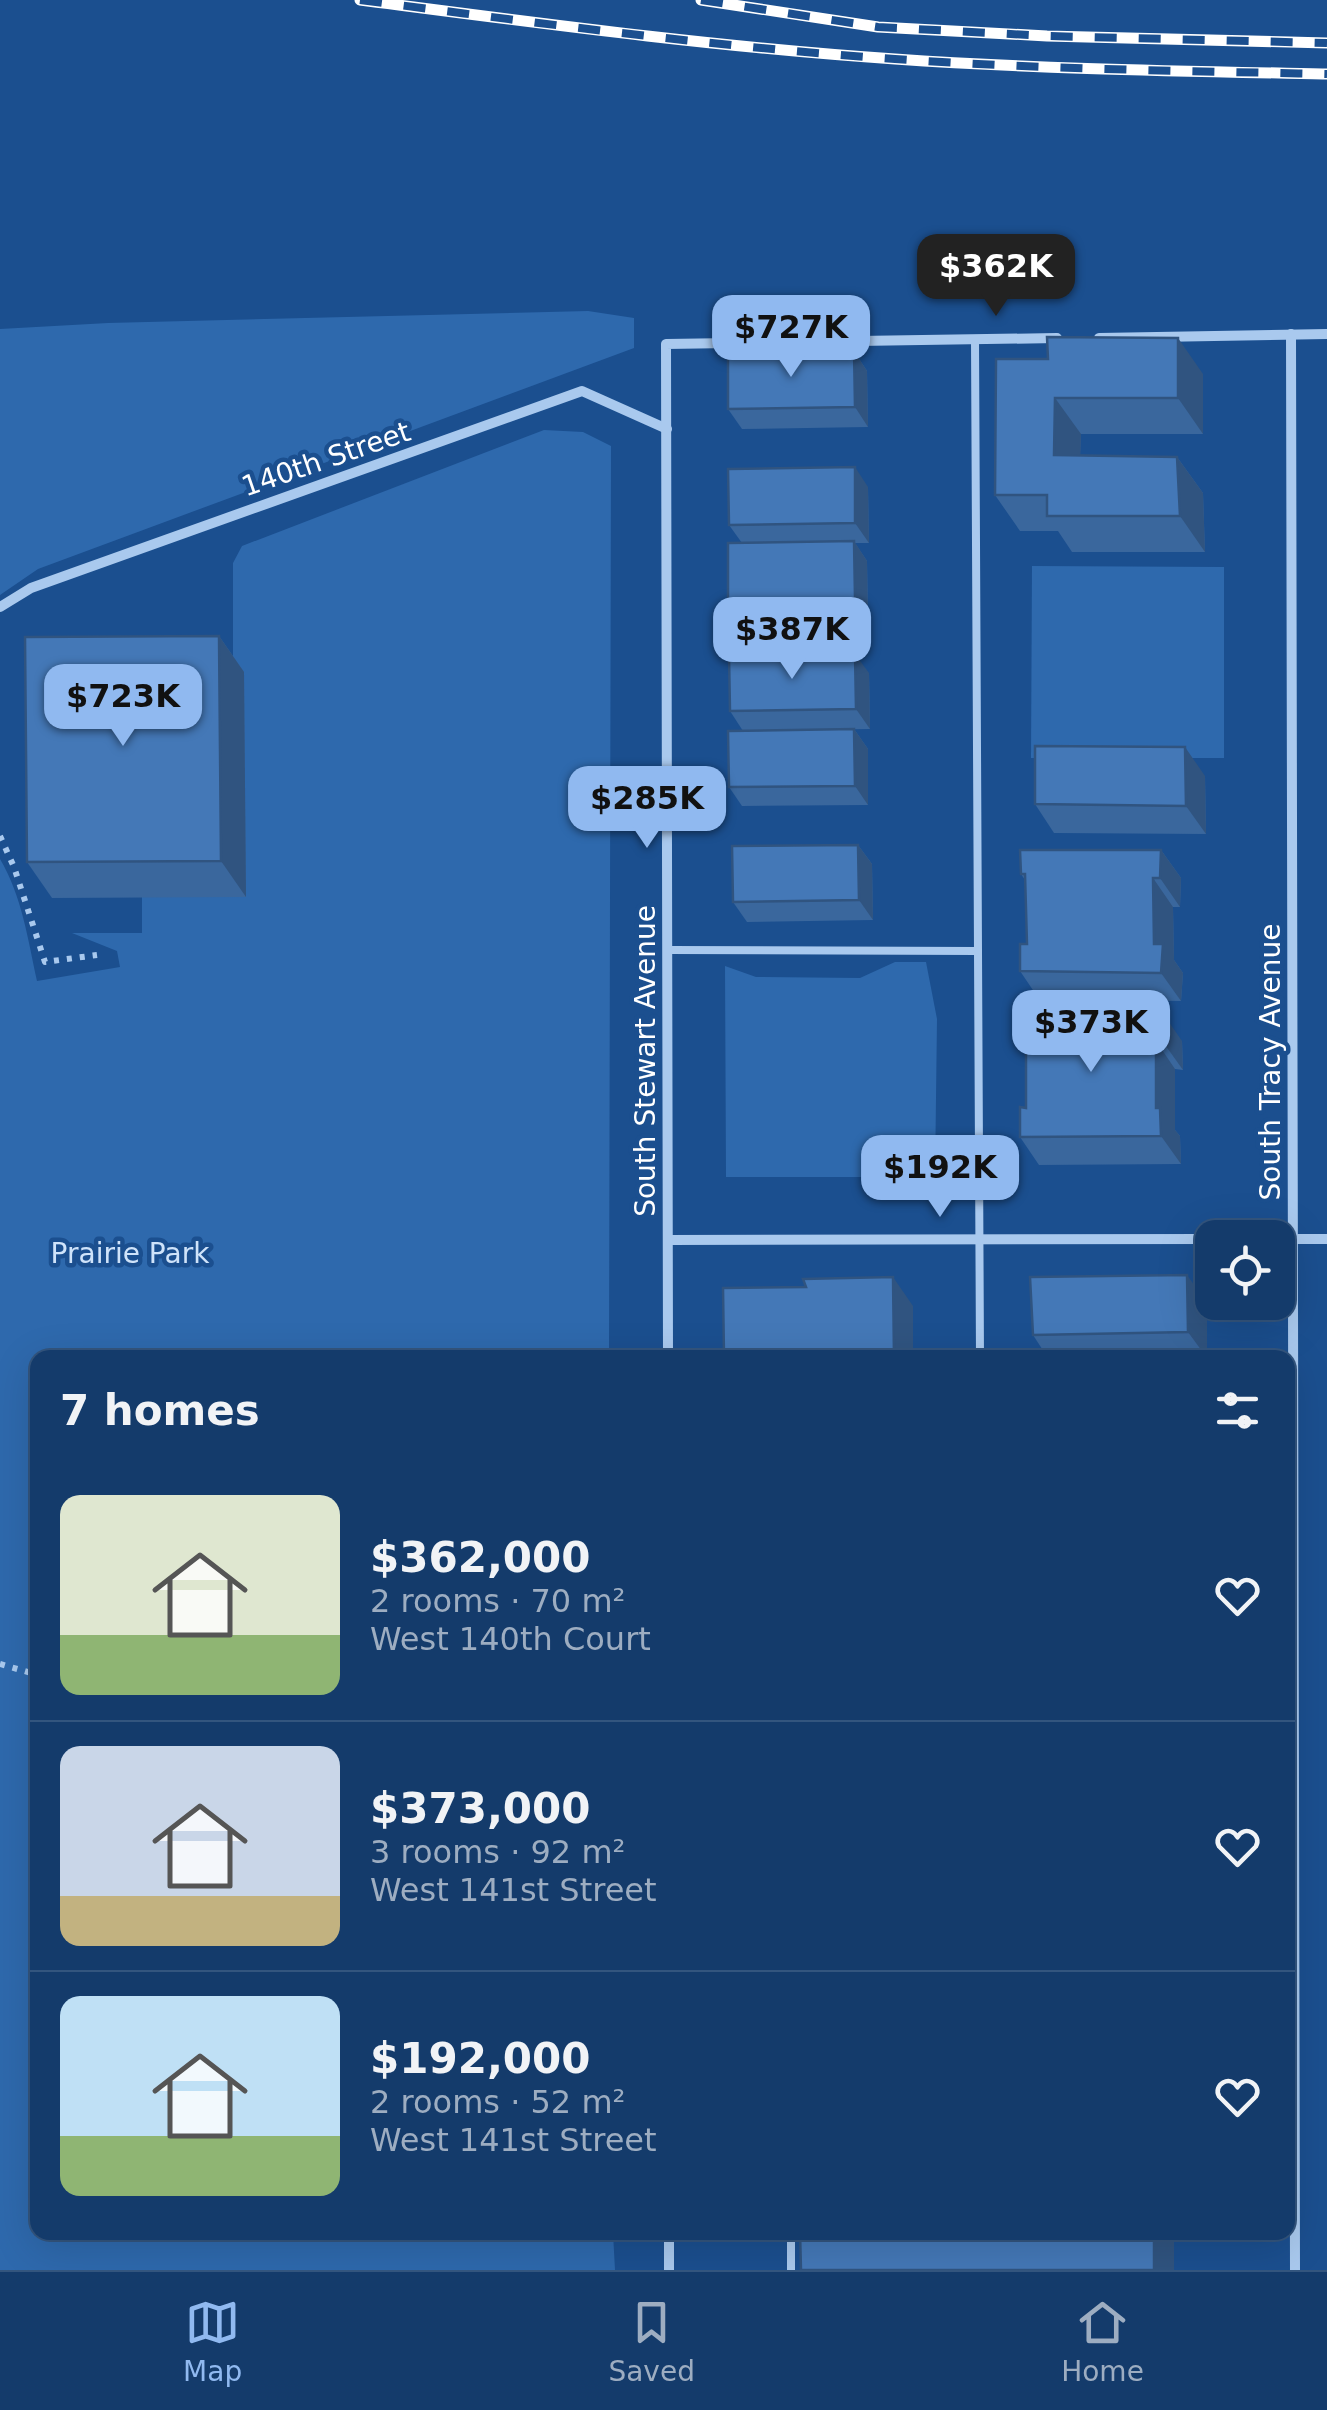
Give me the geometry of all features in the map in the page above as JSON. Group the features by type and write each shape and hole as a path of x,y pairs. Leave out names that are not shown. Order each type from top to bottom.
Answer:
{"street":[{"name":"South Tracy Avenue","path":"1291,334 1293,1220"},
{"path":"1093,338 1327,334"},
{"path":"974,340 1074,338"},
{"name":"South Stewart Avenue","path":"668,1350 666,344 974,340"},
{"name":"140th Street","path":"0,607 49,582 582,391 667,429"},
{"path":"668,1240 1195,1239"},
{"path":"1295,1239 1327,1239"},
{"name":"South Tracy Avenue","path":"1292,1320 1292,1350"},
{"path":"669,2240 669,2270"},
{"name":"South Tracy Avenue","path":"1295,2240 1295,2270"}],"lane":[{"path":"974,340 980,1350"},
{"path":"668,950 978,951"},
{"path":"791,2240 791,2270"}],"path":[{"path":"0,836 44,962 97,955"},
{"path":"0,1664 30,1673"}],"green space":[{"path":"588,311 634,318 634,348 38,569 0,595 0,329"},
{"name":"Prairie Park","path":"544,430 583,432 611,446 609,1350 30,1350 30,2240 613,2240 615,2270 0,2270 0,859 19,903 37,981 120,967 117,951 72,933 142,933 142,897 233,672 233,563 242,546"},
{"path":"1032,566 1224,567 1224,758 1031,758"},
{"path":"895,962 926,962 937,1019 935,1177 726,1177 725,966 756,977 860,978"}],"building":[{"path":"1047,337 1178,338 1178,398 1055,398 1054,455 1177,457 1180,516 1047,516 1047,495 995,495 996,359 1048,359"},
{"path":"854,351 855,407 728,409 728,353"},
{"path":"855,467 855,523 729,525 728,469"},
{"path":"854,541 855,598 728,599 728,543"},
{"path":"219,636 221,861 27,862 25,637"},
{"path":"855,654 856,709 730,711 729,655"},
{"path":"854,729 855,786 729,787 728,731"},
{"path":"1035,746 1185,747 1186,806 1035,804"},
{"path":"858,845 859,900 733,902 732,846"},
{"path":"1020,850 1161,850 1160,878 1153,878 1154,944 1163,944 1161,973 1020,971 1020,944 1027,944 1025,874 1021,874"},
{"path":"1162,1012 1163,1042 1156,1041 1156,1108 1160,1108 1161,1136 1020,1137 1020,1107 1026,1108 1026,1041 1021,1040 1019,1014"},
{"path":"1187,1275 1188,1332 1033,1335 1030,1277"},
{"path":"893,1277 894,1350 724,1350 723,1288 806,1287 803,1279"},
{"path":"800,2240 1154,2240 1154,2270 801,2270"}],"railway":[{"path":"360,0 627,34 828,54 1057,67 1327,74"},
{"path":"701,0 878,27 1327,43"}]}
